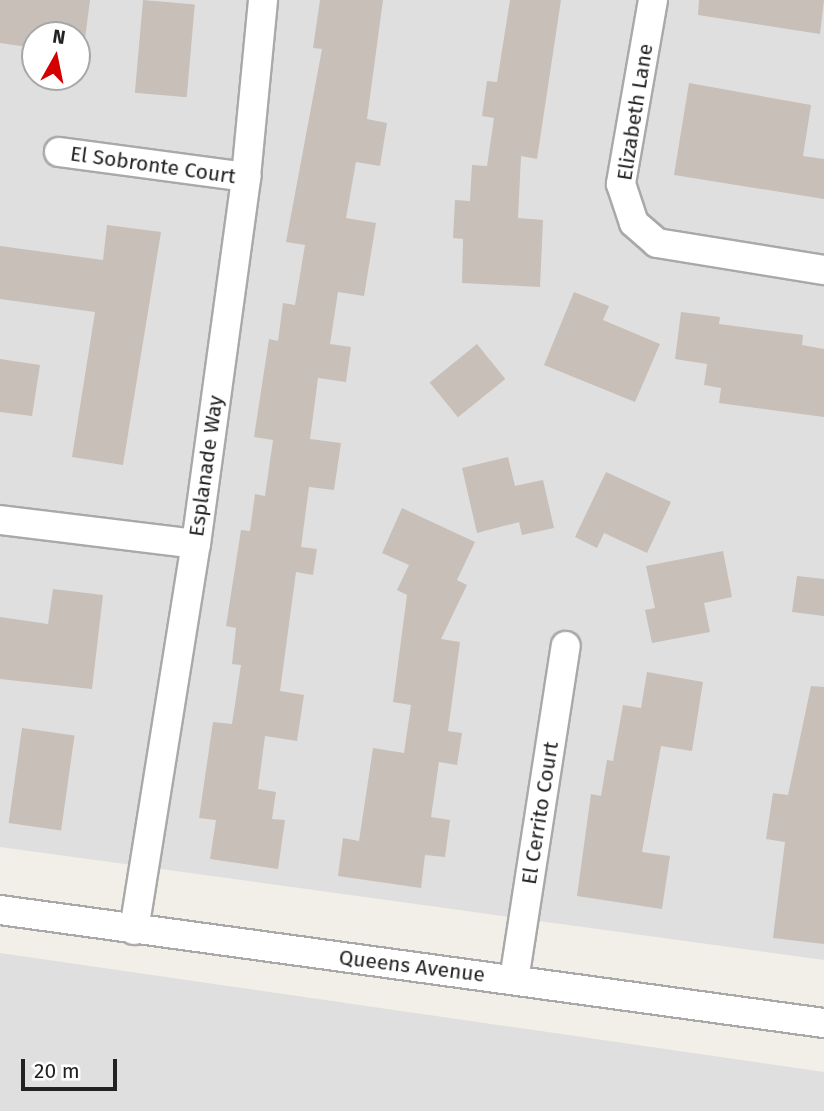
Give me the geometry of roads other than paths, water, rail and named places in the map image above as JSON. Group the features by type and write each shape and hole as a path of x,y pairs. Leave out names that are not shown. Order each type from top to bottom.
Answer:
{"street":[{"name":"Esplanade Way","path":"134,930 195,544 246,177 263,0"},
{"name":"Elizabeth Lane","path":"653,0 621,184 634,223 657,243 824,270"},
{"name":"El Sobronte Court","path":"60,152 246,177"},
{"path":"0,520 195,544"},
{"name":"El Cerrito Court","path":"514,980 566,646"},
{"name":"Queens Avenue","path":"0,910 824,1023"}]}
